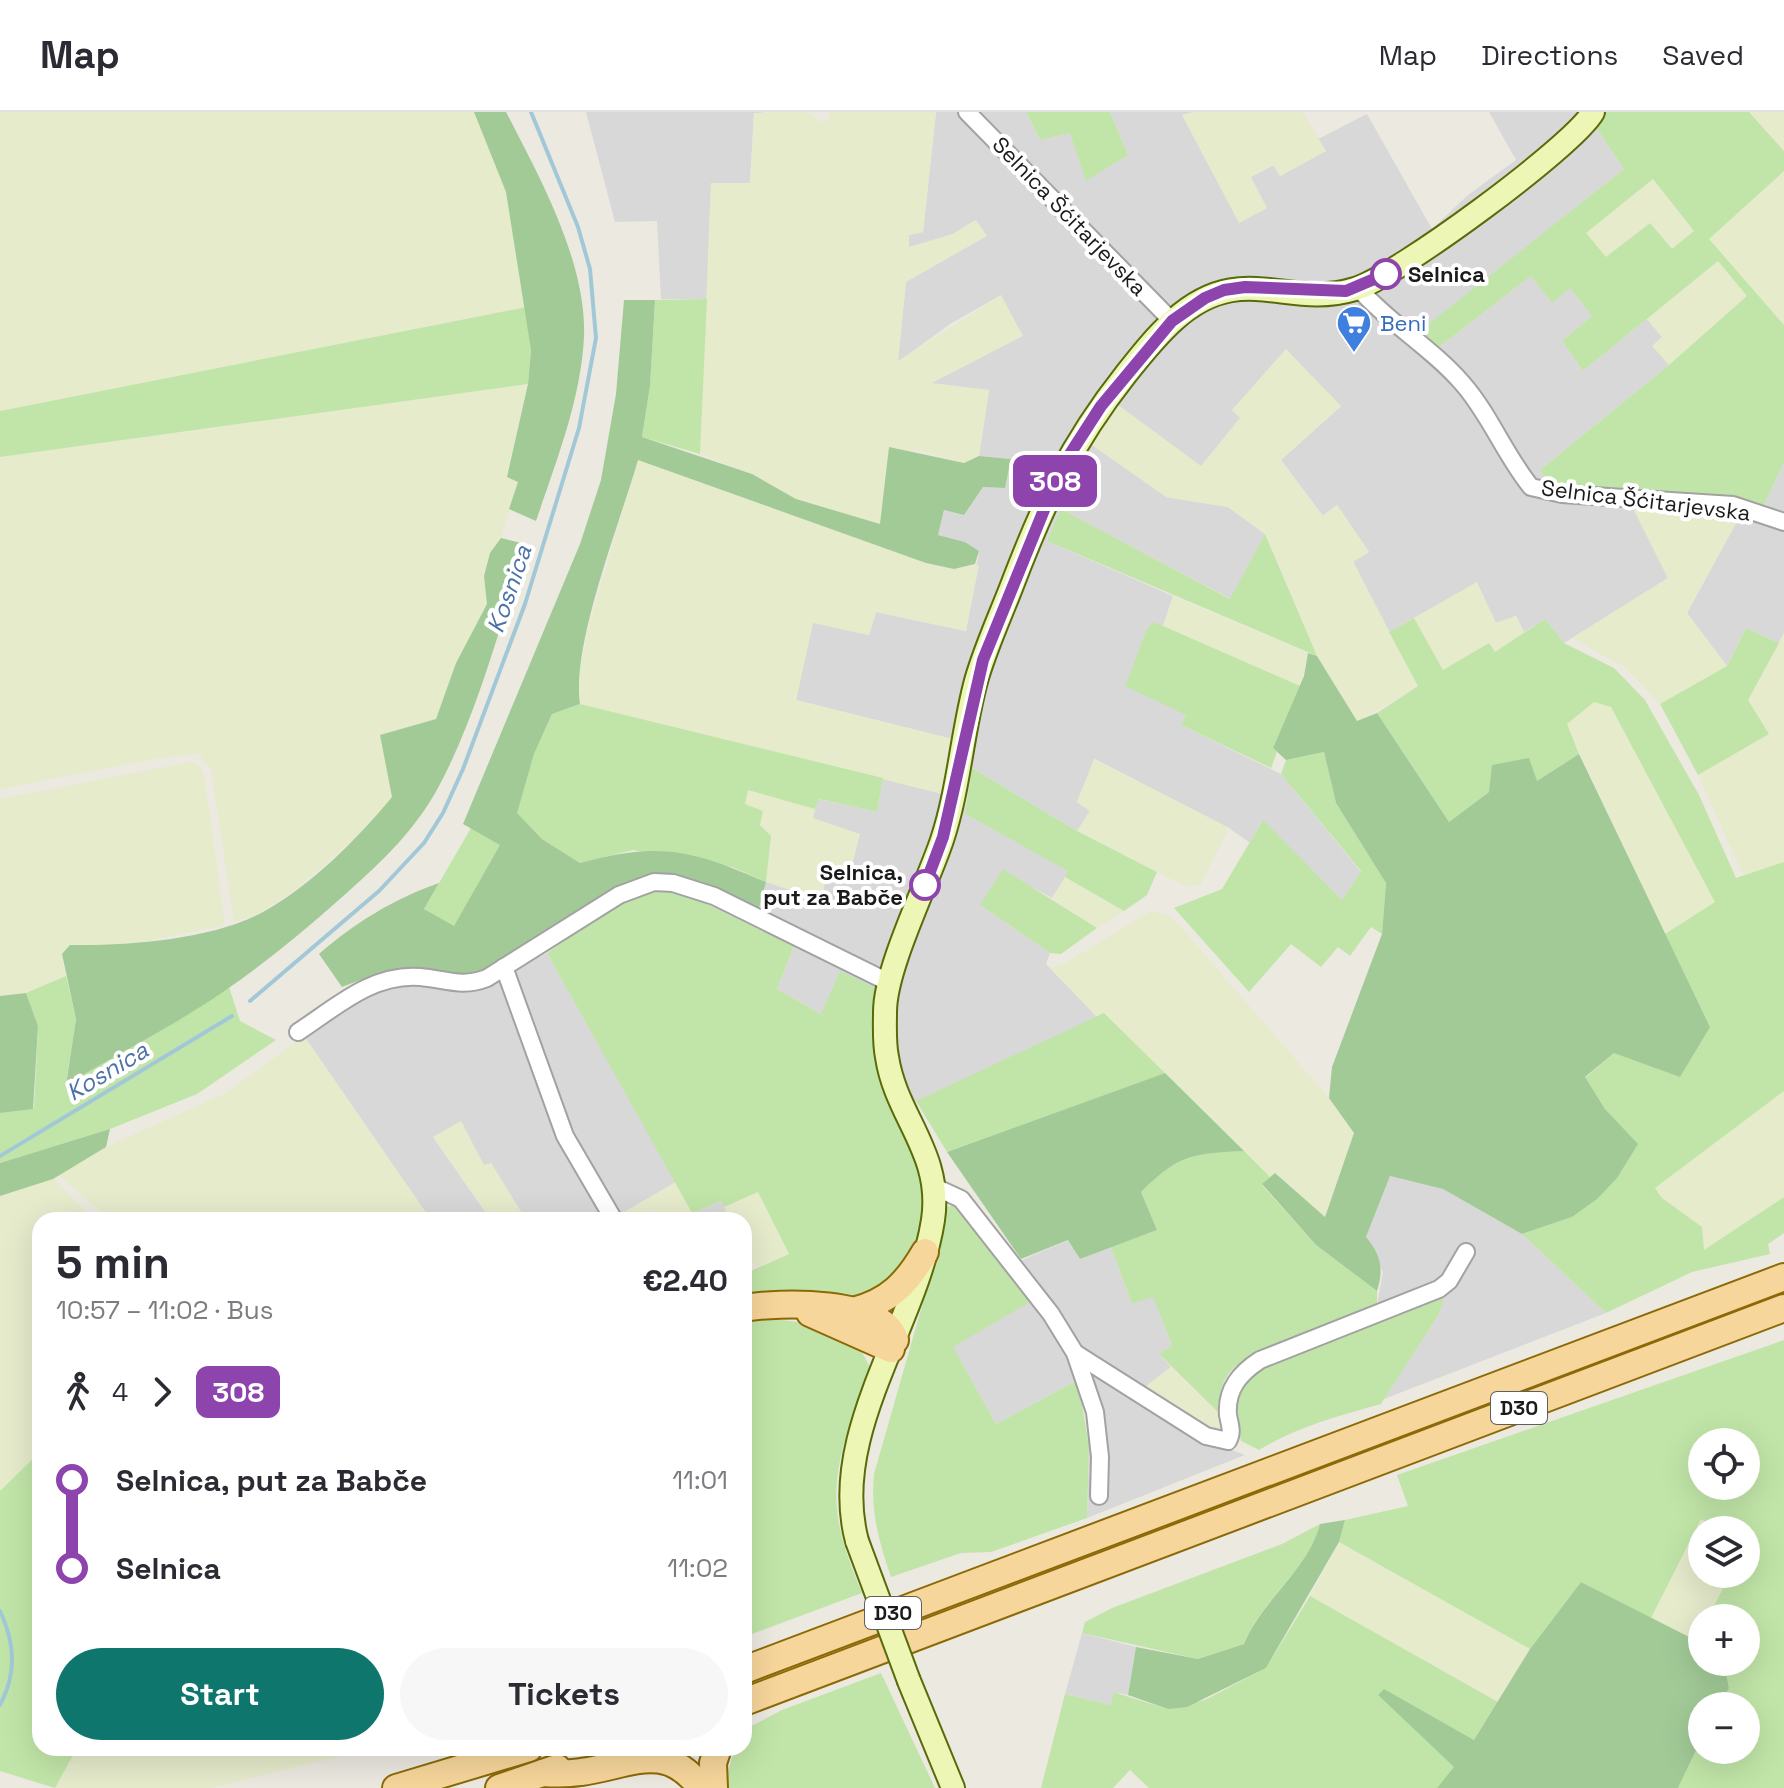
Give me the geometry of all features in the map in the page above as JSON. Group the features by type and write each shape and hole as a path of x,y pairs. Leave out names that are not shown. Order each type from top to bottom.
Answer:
{"main road":[{"path":"853,1311 888,1298 913,1272 925,1252"},
{"name":"D30","path":"752,1667 1784,1277"},
{"path":"752,1308 800,1307 853,1311 880,1319 892,1331 893,1345 800,1307"},
{"name":"D30","path":"752,1699 1784,1308"},
{"path":"752,1654 800,1649"},
{"path":"752,1713 799,1690 820,1672"},
{"path":"396,1788 502,1756"},
{"path":"499,1788 593,1756"},
{"path":"714,1788 715,1756"},
{"path":"543,1773 584,1772 630,1759 649,1759 677,1765 701,1788"}],"street":[{"name":"Selnica Šćitarjevska","path":"967,112 1172,321"},
{"path":"953,1788 857,1541 850,1506 855,1454 925,1252 935,1187 925,1150 887,1058 885,1005 890,983 943,837 983,660 1038,518 1081,434 1172,321 1224,290 1259,287 1312,292 1359,289 1395,269 1494,198 1570,139 1593,112"},
{"name":"Selnica Šćitarjevska","path":"1359,289 1375,308 1427,347 1465,386 1531,487 1562,494 1733,505 1784,522"},
{"path":"298,1032 339,1001 389,980 420,977 471,984 504,967 619,895 654,882 673,883 714,896 890,983"},
{"path":"504,967 565,1136 609,1212"},
{"path":"935,1187 961,1199 1051,1314 1075,1353 1095,1412 1100,1457 1099,1496"},
{"path":"1075,1353 1206,1436 1228,1441 1231,1433 1229,1399 1234,1383 1243,1371 1260,1360 1439,1289 1449,1281 1466,1252"}],"shaded area":[{"path":"586,112 765,112 754,114 750,184 711,183 707,299 661,299 657,221 615,222"},
{"path":"936,112 1026,112 1040,140 1070,133 1128,155 1110,112 1193,112 1183,115 1251,177 1274,165 1280,176 1326,151 1318,139 1367,114 1432,229 1468,195 1516,160 1489,112 1604,112 1595,126 1624,169 1422,330 1439,347 1531,276 1570,288 1592,316 1562,341 1583,371 1647,319 1662,337 1653,346 1669,365 1540,470 1633,493 1633,508 1668,578 1564,643 1545,619 1524,632 1516,616 1496,623 1476,583 1389,632 1353,561 1369,552 1337,505 1323,516 1281,460 1341,406 1233,410 1241,417 1201,467 1114,402 1166,497 1228,507 1265,534 1231,599 1062,510 1047,541 1173,596 1163,626 1154,623 1186,716 1181,725 1281,774 1361,872 1342,900 1262,821 1250,843 1229,828 1095,759 1077,802 1090,811 1077,831 972,768 965,814 1069,871 1052,898 1032,887 980,905 1050,953 1046,964 1098,1018 897,1110 821,1014 777,989 794,946 753,926 766,882 821,900 827,875 847,881 813,818 818,799 877,812 883,778 942,793 952,739 796,700 813,622 869,635 876,612 966,631 979,551 965,542 938,535 944,510 964,515 983,487 1005,488 1011,459 979,456 989,390 931,384 1001,295 950,324 898,362 906,282 975,220 953,234 909,248 909,235 923,232"},
{"path":"1784,462 1784,633 1779,643 1746,628 1727,666 1687,613 1741,514 1763,507"},
{"path":"547,953 676,1182 625,1212 521,1212 491,1163 484,1166 433,1137 485,1212 425,1212 304,1036 350,1001 394,983 500,979"},
{"path":"1390,1176 1443,1189 1522,1234 1606,1313 1384,1399 1439,1314 1444,1294 1377,1305 1383,1272 1366,1237"},
{"path":"721,1201 727,1212 694,1212"},
{"path":"1069,1240 1080,1259 1111,1247 1132,1304 1153,1296 1172,1345 1159,1354 1171,1367 1145,1387 1218,1435 1214,1443 1245,1455 1087,1518 1089,1446 1078,1380 996,1424 952,1346 1029,1302 1003,1268"},
{"path":"1082,1633 1136,1647 1128,1695 1113,1692 1111,1705 1065,1694"}],"green space":[{"path":"0,112 474,112 506,192 527,307 0,411"},
{"path":"474,112 506,112 558,220 578,279 583,308 584,337 578,384 536,521 509,509 518,482 507,477 528,384 531,350 506,192"},
{"path":"808,112 820,122 830,120 829,112 936,112 923,232 909,235 909,247 953,234 976,220 987,236 906,282 898,361 1001,295 1023,336 932,383 989,390 979,456 964,463 914,449 880,524 796,499 752,474 700,454 711,183 750,183 754,113"},
{"path":"1026,112 1110,112 1128,155 1086,181 1070,133 1040,140"},
{"path":"1193,112 1303,112 1326,151 1280,176 1273,165 1251,177 1267,208 1239,223 1182,115"},
{"path":"1604,112 1749,112 1784,151 1784,171 1709,239 1784,325 1784,462 1763,507 1553,488 1540,470 1669,365 1747,296 1718,261 1583,371 1562,341 1592,316 1570,288 1552,303 1531,276 1439,347 1421,330 1624,169 1595,126","holes":["1653,179 1694,231 1672,249 1650,223 1606,257 1586,233"]},
{"path":"1749,112 1784,112 1784,151"},
{"path":"1784,171 1784,325 1708,239"},
{"path":"1653,179 1694,231 1672,249 1649,223 1606,258 1585,233"},
{"path":"1718,261 1747,296 1669,365 1652,346 1662,337 1647,319"},
{"path":"707,299 700,454 642,437 650,386 655,300"},
{"path":"624,300 655,300 650,386 642,437 752,474 796,499 880,524 889,447 964,463 979,456 1011,459 1005,488 983,487 964,515 944,510 938,535 965,542 979,551 975,564 954,569 926,563 638,460 590,617 579,679 580,704 552,714 534,754 517,813 542,839 580,863 632,852 675,852 740,871 766,882 759,908 720,890 688,880 662,877 639,879 592,902 482,974 463,977 419,971 396,972 342,987 319,954 375,913 439,883 424,909 454,926 500,845 463,824 580,544 601,480 616,394"},
{"path":"527,307 531,350 528,384 0,457 0,411"},
{"path":"1286,349 1341,406 1281,460 1322,516 1337,505 1369,552 1353,562 1418,686 1357,722 1317,656 1265,534 1228,507 1166,497 1086,441 1114,402 1201,466 1240,418 1232,410"},
{"path":"528,384 507,477 518,481 501,538 490,553 484,576 487,603 456,663 436,719 380,735 392,797 363,831 300,886 262,912 234,922 211,769 198,754 159,758 0,789 0,457"},
{"path":"638,460 926,563 954,569 979,565 966,631 876,612 869,635 813,623 796,700 953,739 942,794 580,704 577,682 590,621"},
{"path":"1633,508 1741,514 1687,613 1727,666 1660,704 1626,668 1572,638 1668,578"},
{"path":"1061,509 1230,599 1265,534 1317,656 1047,541"},
{"path":"501,538 525,544 507,607 462,737 434,795 414,824 354,886 253,970 181,1019 66,1085 76,1019 62,954 70,945 169,939 219,929 263,912 299,889 333,860 392,797 380,735 436,719 456,663 487,604 484,576 490,553"},
{"path":"1477,582 1496,623 1516,616 1524,632 1495,653 1488,644 1443,670 1414,618"},
{"path":"1173,596 1308,653 1300,686 1163,626"},
{"path":"1414,618 1443,670 1489,643 1495,652 1545,619 1564,643 1614,668 1645,700 1699,795 1736,878 1784,862 1784,1091 1655,1188 1662,1198 1702,1227 1704,1250 1784,1197 1784,1233 1768,1244 1770,1254 1692,1272 1606,1313 1522,1234 1572,1217 1637,1144 1605,1109 1585,1078 1614,1053 1710,1027 1665,934 1715,902 1611,707 1594,702 1567,724 1579,754 1537,781 1489,792 1449,822 1377,713 1418,686 1389,632"},
{"path":"1154,622 1300,686 1273,748 1277,752 1271,768 1181,725 1186,715 1125,686 1147,629"},
{"path":"1746,628 1779,643 1748,700 1769,734 1698,775 1660,704 1727,666"},
{"path":"1784,633 1784,862 1744,877 1698,775 1769,734 1748,700"},
{"path":"1308,653 1317,656 1357,721 1377,713 1449,822 1489,792 1492,765 1529,758 1537,781 1579,754 1710,1027 1680,1077 1614,1053 1585,1077 1605,1109 1638,1144 1617,1178 1597,1199 1572,1217 1522,1234 1443,1189 1390,1176 1366,1237 1380,1262 1377,1291 1316,1245 1262,1184 1275,1173 1325,1217 1354,1133 1329,1098 1332,1067 1382,934 1386,883 1336,803 1324,752 1286,760 1273,748 1304,676"},
{"path":"1594,702 1611,707 1716,902 1665,934 1566,724"},
{"path":"580,704 883,778 877,812 819,799 815,809 748,790 745,804 763,811 760,825 771,836 766,882 732,867 633,850 580,863 542,839 516,813 534,754 552,714"},
{"path":"1324,752 1336,803 1386,882 1382,934 1371,927 1350,956 1338,947 1321,967 1291,944 1249,992 1174,908 1222,889 1263,820 1342,900 1361,871 1281,774 1286,760"},
{"path":"1094,759 1229,828 1200,885 1185,886 1077,831 1090,811 1077,802"},
{"path":"191,762 199,766 204,774 225,925 122,946 70,945 62,959 66,976 26,993 0,996 0,799"},
{"path":"972,768 1077,831 1157,872 1147,895 1124,911 1065,877 1068,871 965,814"},
{"path":"748,790 815,809 813,818 860,834 848,881 827,875 821,900 766,882 771,836 745,805"},
{"path":"471,828 501,844 454,927 424,909"},
{"path":"1003,869 1097,928 1061,954 1050,953 980,905"},
{"path":"1065,877 1124,911 1097,928 1052,898"},
{"path":"653,890 690,896 794,946 777,989 821,1014 840,971 880,990 926,1192 921,1228 911,1254 868,1301 752,1300 752,1270 789,1254 758,1192 724,1207 721,1201 691,1212 547,953 623,900"},
{"path":"1152,910 1169,916 1181,927 1329,1098 1354,1133 1324,1218 1275,1174 1270,1177 1104,1013 1098,1018 1050,968 1066,963"},
{"path":"66,976 76,1019 66,1083 197,1009 229,987 240,1021 276,1040 197,1094 110,1129 0,1163 0,1113 34,1108 38,1027 26,993"},
{"path":"26,993 38,1026 33,1109 0,1113 0,996"},
{"path":"1104,1013 1165,1073 947,1152 916,1101"},
{"path":"304,1036 425,1212 101,1212 59,1175 106,1147 226,1093"},
{"path":"1165,1073 1244,1151 1187,1158 1155,1179 1141,1192 1157,1230 1080,1259 1068,1240 1021,1259 947,1152"},
{"path":"1784,1091 1784,1197 1703,1251 1702,1227 1662,1198 1655,1188"},
{"path":"461,1121 484,1165 491,1163 521,1212 485,1212 433,1137"},
{"path":"110,1129 106,1147 53,1179 0,1196 0,1163"},
{"path":"1244,1151 1270,1177 1262,1185 1316,1245 1377,1291 1377,1305 1241,1362 1223,1384 1219,1413 1159,1354 1172,1345 1153,1297 1132,1304 1111,1247 1157,1230 1141,1192 1167,1169 1197,1155"},
{"path":"53,1179 86,1212 32,1212 32,1460 0,1491 0,1196"},
{"path":"676,1182 691,1212 624,1212"},
{"path":"758,1192 789,1254 756,1267 752,1259 752,1212 727,1212 724,1207"},
{"path":"953,1205 1030,1302 953,1347 996,1424 1078,1380 1089,1446 1087,1518 991,1552 961,1553 891,1577 876,1526 874,1474 928,1285 944,1208"},
{"path":"1445,1294 1439,1314 1381,1404 1303,1429 1259,1450 1241,1441 1237,1404 1241,1388 1252,1371"},
{"path":"767,1318 826,1329 852,1343 869,1365 864,1390 848,1430 836,1494 841,1531 862,1593 752,1634 752,1319"},
{"path":"1784,1340 1784,1788 1678,1788 1690,1764 1760,1764 1760,1692 1727,1692 1727,1676 1760,1676 1760,1604 1715,1604 1723,1588 1760,1588 1760,1516 1688,1516 1688,1545 1651,1618 1581,1582 1530,1649 1339,1542 1345,1520 1408,1506 1397,1475"},
{"path":"1171,1367 1219,1413 1222,1430 1218,1435 1145,1387"},
{"path":"32,1460 32,1756 73,1756 55,1788 0,1771 0,1491"},
{"path":"1345,1520 1339,1542 1266,1668 1187,1707 1168,1709 1128,1695 1136,1647 1198,1659 1244,1644 1261,1614 1305,1556 1320,1524"},
{"path":"1320,1524 1305,1556 1261,1613 1244,1644 1198,1659 1082,1633 1085,1622 1112,1608 1282,1544"},
{"path":"1339,1542 1530,1649 1498,1702 1310,1596"},
{"path":"1688,1545 1688,1588 1723,1588 1715,1604 1688,1604 1688,1636 1651,1618"},
{"path":"1581,1582 1688,1636 1688,1676 1727,1676 1729,1688 1727,1692 1688,1692 1690,1764 1678,1788 1437,1788 1454,1767 1378,1695 1384,1689 1474,1740 1530,1649"},
{"path":"1310,1596 1498,1702 1474,1740 1385,1690 1378,1695 1455,1767 1437,1788 1149,1788 1130,1770 1113,1788 1041,1788 1065,1694 1111,1705 1113,1692 1168,1709 1205,1700 1266,1668"},
{"path":"881,1673 935,1788 728,1788 727,1775 733,1756 752,1756 752,1726 782,1710"},
{"path":"73,1756 341,1756 211,1788 55,1788"}],"waterway":[{"name":"Kosnica","path":"250,1001 379,891 424,843 443,813 463,769 525,604 579,428 596,338 590,269 578,227 531,112"},
{"name":"Kosnica","path":"0,1156 232,1016"},
{"name":"Kosnica","path":"0,1611 9,1635 12,1658 9,1681 0,1705"}],"bus line":[{"name":"308","path":"925,885 943,837 983,660 1038,518 1061,468 1101,406 1172,321 1205,298 1224,290 1245,287 1346,291 1359,289 1386,274"}],"place":[{"name":"Selnica","path":"1386,274"},
{"name":"Beni","path":"1354,354"},
{"name":"Selnica, put za Babče","path":"925,885"}]}
